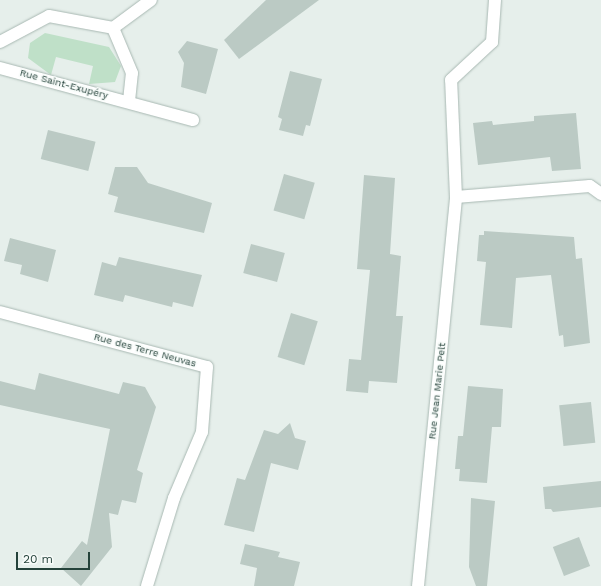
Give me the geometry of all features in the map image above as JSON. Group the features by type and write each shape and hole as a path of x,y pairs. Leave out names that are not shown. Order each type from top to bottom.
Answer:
{"street":[{"path":"0,42 49,16 113,28 151,0"},
{"name":"Rue Jean Marie Pelt","path":"418,586 456,197 451,80 492,42 495,0"},
{"path":"113,28 132,73 129,101"},
{"name":"Rue Saint-Exupéry","path":"0,68 129,101 194,120"},
{"path":"456,197 590,186 601,194"},
{"name":"Rue des Terre Neuvas","path":"0,312 207,367 202,432 174,498 145,584"}],"green space":[{"path":"45,33 109,47 121,66 115,82 89,84 93,66 56,57 51,75 28,58 30,43"}],"building":[{"path":"266,0 319,0 239,59 224,40"},
{"path":"187,41 218,49 206,94 181,87 184,63 178,52"},
{"path":"290,71 322,79 310,126 306,125 303,136 279,130 282,119 278,117"},
{"path":"576,113 581,169 552,171 550,157 478,165 473,123 492,121 493,125 534,121 534,116"},
{"path":"48,130 96,142 88,171 41,159"},
{"path":"115,167 137,167 148,183 212,203 204,233 114,212 118,197 108,194"},
{"path":"284,174 315,183 304,219 274,211"},
{"path":"364,175 395,178 390,254 401,256 396,316 403,316 397,383 369,381 368,393 346,391 349,359 361,360 370,270 357,269"},
{"path":"484,231 574,237 576,259 582,258 590,343 564,347 563,335 559,336 551,275 516,278 512,328 480,325 486,262 477,261 479,235 484,235"},
{"path":"10,238 56,250 48,282 20,274 22,265 4,261"},
{"path":"251,244 285,253 277,282 243,273"},
{"path":"119,257 202,275 193,307 173,302 172,307 125,295 123,302 94,295 102,262 116,266"},
{"path":"291,313 318,321 304,365 278,357"},
{"path":"39,373 119,394 123,382 145,387 156,407 137,470 143,473 136,503 122,500 118,515 109,513 112,547 81,586 61,568 82,541 87,545 110,429 0,405 0,381 35,390"},
{"path":"468,386 503,389 501,427 492,427 487,483 459,481 460,469 455,469 458,436 463,436"},
{"path":"591,402 595,443 563,446 559,405"},
{"path":"290,423 295,438 306,441 298,470 271,463 254,532 224,525 237,478 245,480 264,430 278,434"},
{"path":"601,481 601,507 553,512 551,509 545,509 543,487"},
{"path":"471,498 495,501 487,586 476,586 469,567"},
{"path":"579,537 590,566 564,576 553,547"},
{"path":"245,544 280,552 278,557 300,562 294,586 254,586 257,568 240,564"}]}
